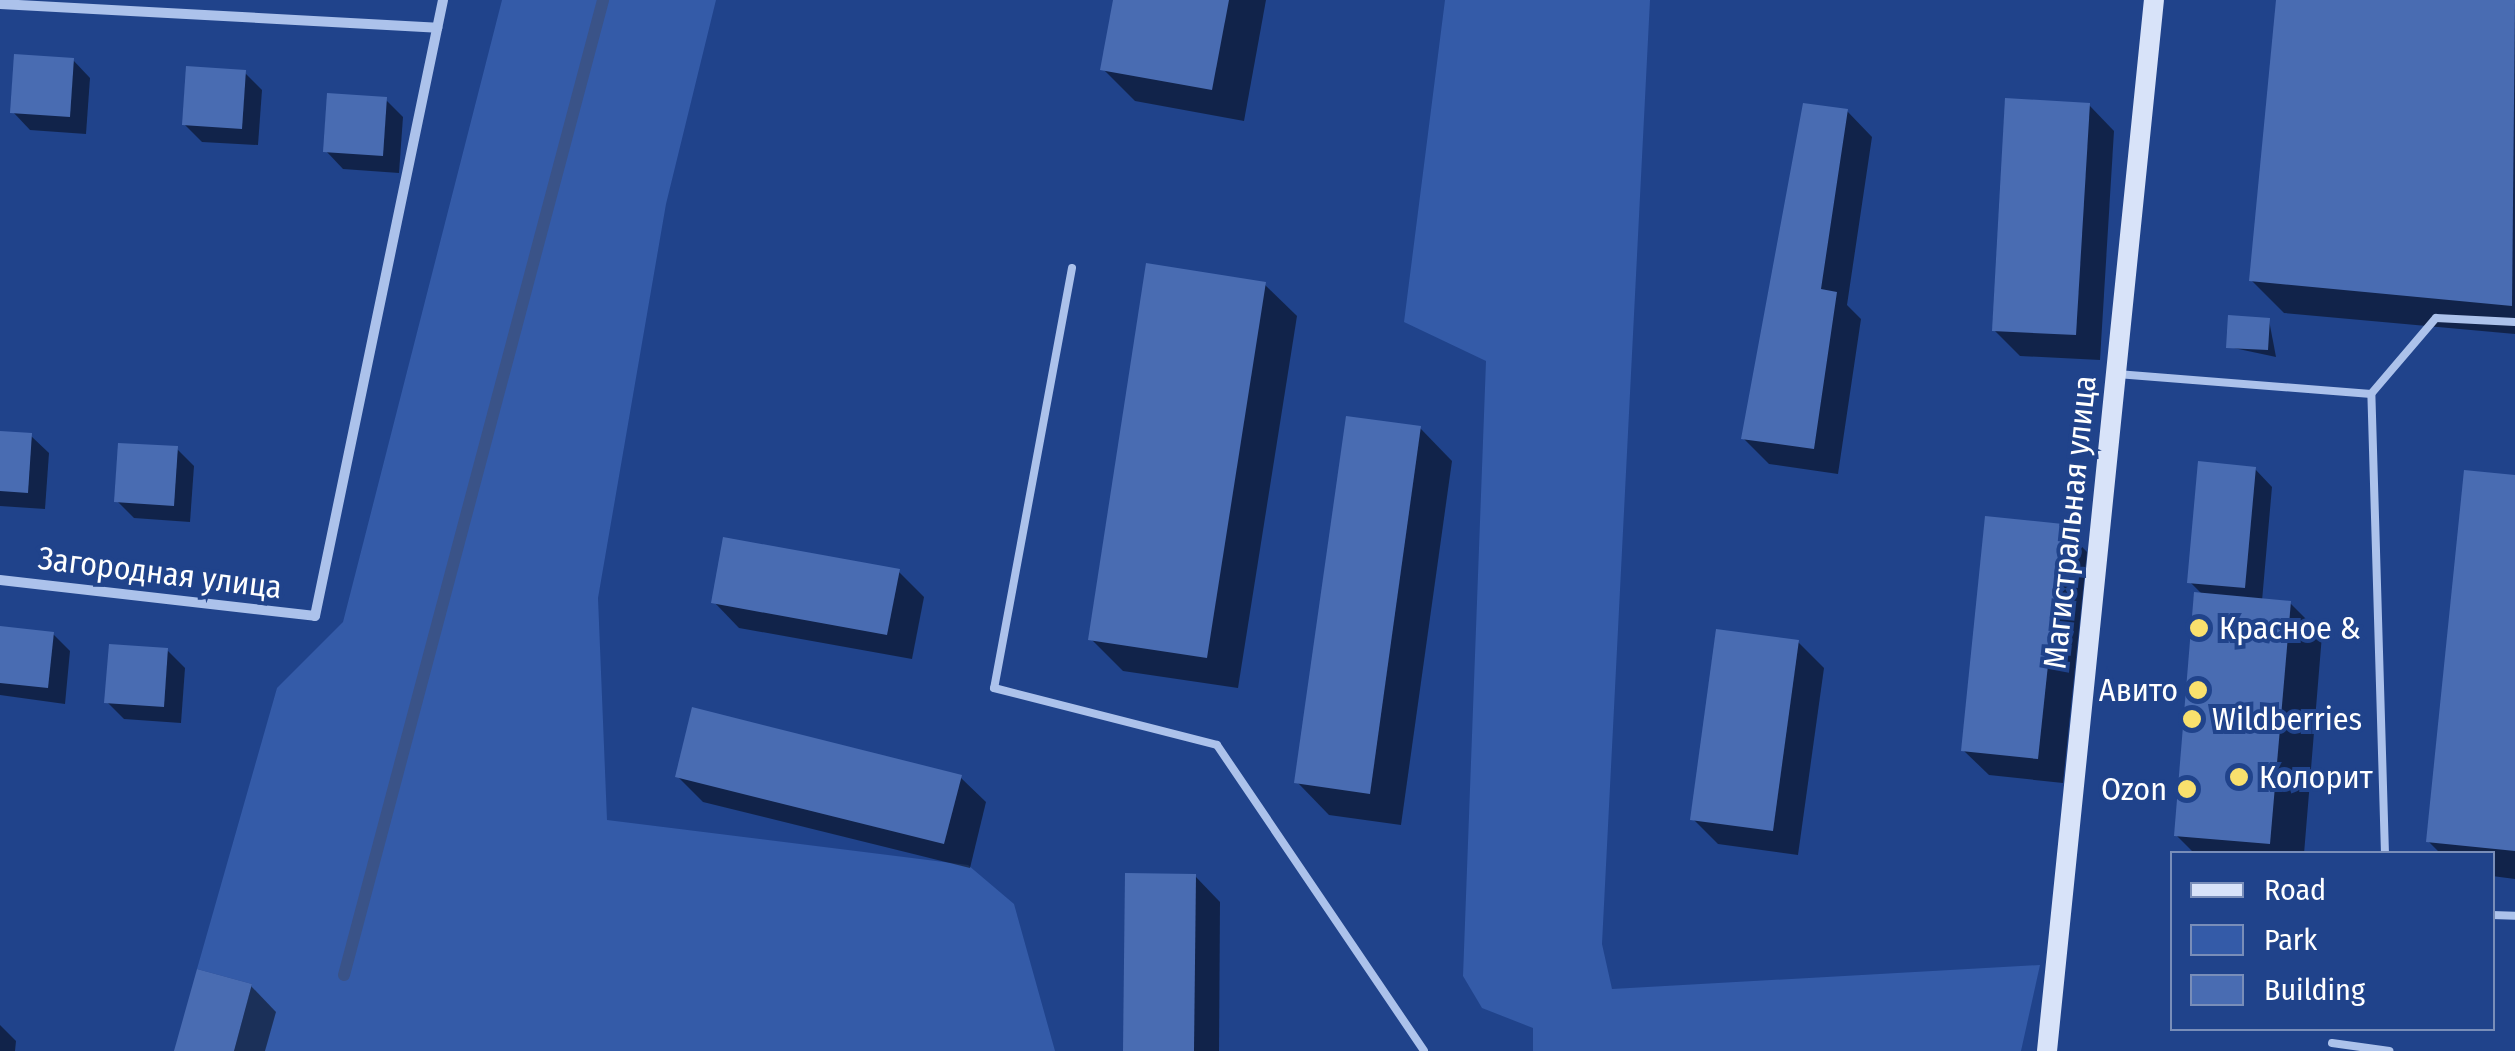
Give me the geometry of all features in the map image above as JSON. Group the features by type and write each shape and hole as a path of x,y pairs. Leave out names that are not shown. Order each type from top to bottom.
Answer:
{"street":[{"path":"0,4 437,28 443,0"},
{"name":"Магистральная улица","path":"2047,1051 2154,0"},
{"name":"Загородная улица","path":"0,580 315,616 437,28"}],"lane":[{"path":"1072,268 994,688 1217,745 1424,1051"},
{"path":"2385,851 2372,394 2436,318 2515,322"},
{"path":"2116,374 2372,394"},
{"path":"2332,1043 2389,1051"}],"green space":[{"path":"502,0 716,0 666,204 598,598 607,820 968,865 1014,904 1055,1051 234,1051 252,984 197,969 277,688 343,622"},
{"path":"1445,0 1650,0 1602,944 1612,989 2040,965 2021,1051 1533,1051 1533,1028 1482,1008 1463,976 1486,361 1404,322"}],"building":[{"path":"1113,0 1229,0 1212,90 1100,70"},
{"path":"2276,0 2515,0 2512,306 2249,281"},
{"path":"14,54 74,58 70,117 10,113"},
{"path":"186,66 246,70 242,129 182,125"},
{"path":"327,93 387,97 383,156 323,152"},
{"path":"2005,98 2090,103 2076,335 1992,331"},
{"path":"1803,103 1848,109 1821,289 1837,292 1814,449 1741,439"},
{"path":"1146,263 1266,282 1207,658 1088,640"},
{"path":"2228,315 2270,318 2268,350 2226,348"},
{"path":"1346,416 1421,426 1370,794 1294,783"},
{"path":"0,431 32,433 28,493 0,491"},
{"path":"118,443 178,446 174,506 114,502"},
{"path":"2198,461 2256,467 2245,588 2187,583"},
{"path":"2464,470 2515,475 2515,851 2426,842"},
{"path":"1985,516 2063,524 2038,759 1961,751"},
{"path":"723,537 900,569 887,635 711,603"},
{"path":"2194,592 2291,601 2270,844 2174,836"},
{"path":"0,626 54,632 48,688 0,683"},
{"path":"1716,629 1799,640 1773,831 1690,820"},
{"path":"109,644 168,648 164,707 104,703"},
{"path":"692,707 962,775 944,844 675,777"},
{"path":"1125,873 1196,874 1194,1051 1123,1051"},
{"path":"197,969 252,984 234,1051 174,1051"}],"waterway":[{"path":"344,975 603,0"}],"place":[{"name":"Красное &","path":"2199,628"},
{"name":"Авито","path":"2198,690"},
{"name":"Wildberries","path":"2192,719"},
{"name":"Колорит","path":"2239,777"},
{"name":"Ozon","path":"2187,789"}]}
